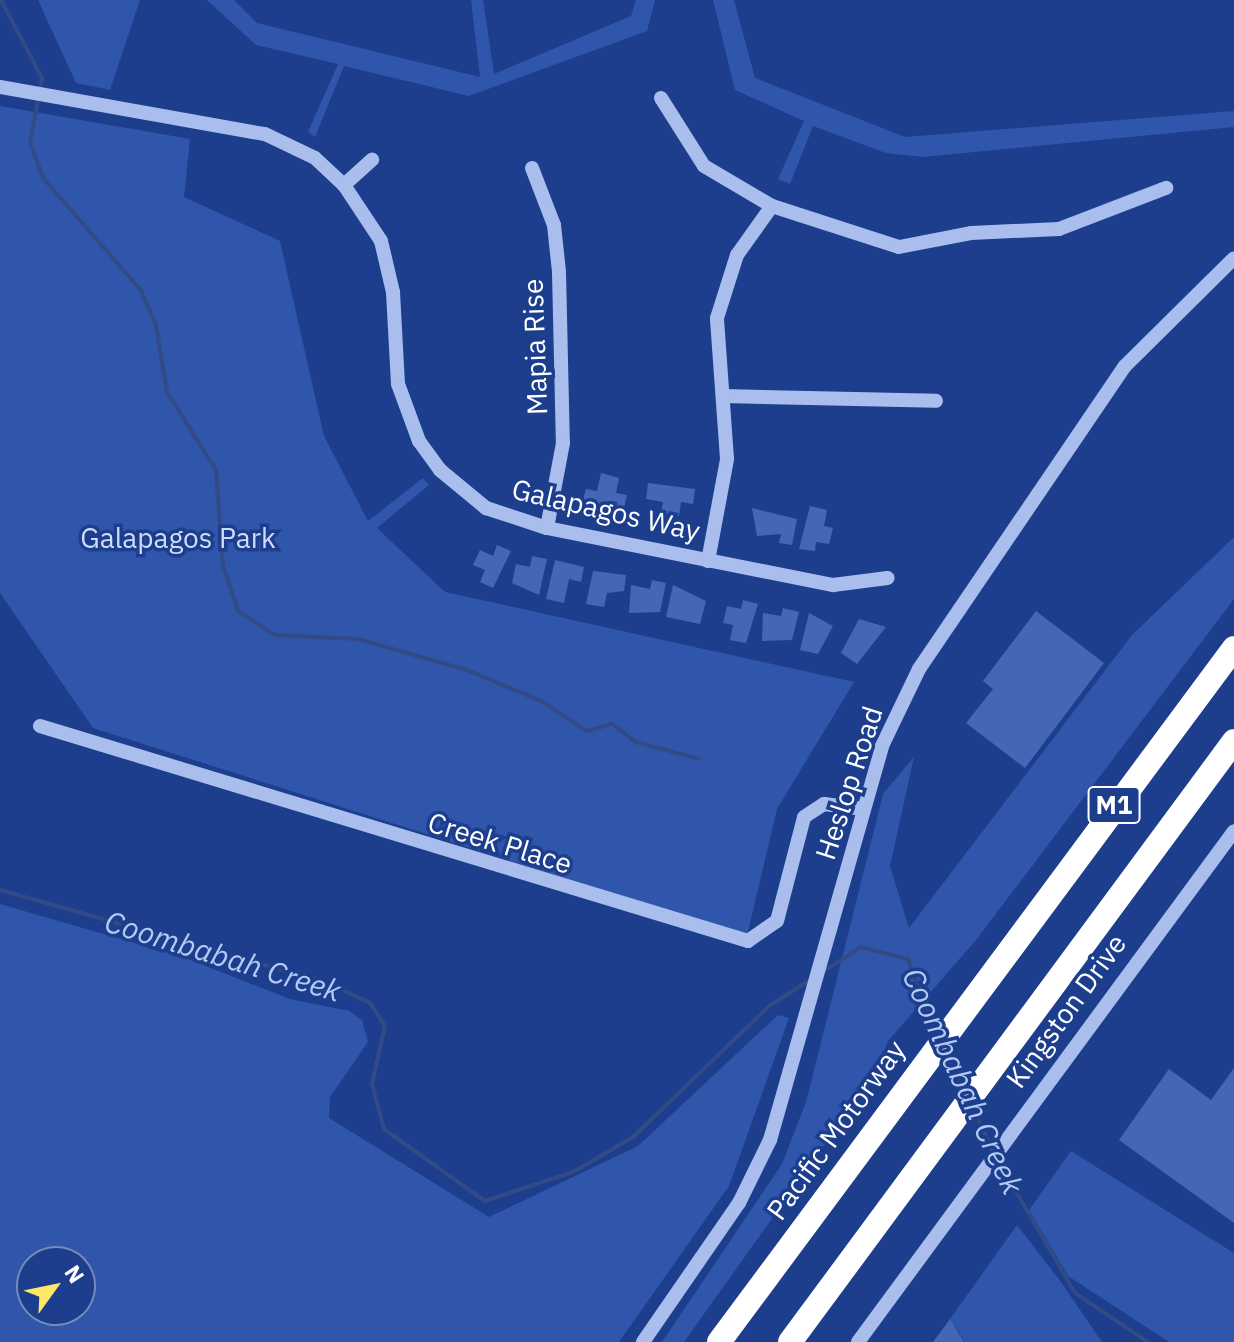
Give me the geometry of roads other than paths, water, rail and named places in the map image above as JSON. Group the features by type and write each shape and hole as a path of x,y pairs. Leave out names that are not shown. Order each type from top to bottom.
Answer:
{"highway":[{"name":"Pacific Motorway","path":"719,1342 885,1112 1234,648"},
{"name":"M1","path":"790,1342 922,1158 1234,741"}],"street":[{"name":"Galapagos Way","path":"0,87 265,134 315,158 344,185 367,214 389,267 398,384 419,441 440,470 486,508 547,528 833,585 888,578"},
{"path":"661,98 704,166 772,206 899,247 971,233 1059,229 1166,188"},
{"path":"344,185 372,160"},
{"name":"Mapia Rise","path":"532,168 554,225 559,272 563,443 547,528"},
{"path":"708,561 727,459 717,318 737,255 772,206"},
{"name":"Heslop Road","path":"643,1342 752,1182 790,1076 882,746 919,669 1005,538 1125,366 1234,258"},
{"path":"723,396 936,401"},
{"name":"Creek Place","path":"40,726 748,941 777,921 804,817 824,804 864,809"},
{"name":"Kingston Drive","path":"858,1342 1057,1066 1234,831"}],"waterway":[{"path":"1,0 42,78 30,142 43,178 140,289 156,325 167,392 216,470 223,565 238,611 275,635 358,639 467,670 541,701 587,731 612,724 636,742 699,759"},
{"name":"Coombabah Creek","path":"0,890 326,982 370,1003 385,1026 372,1084 384,1129 485,1201 573,1172 633,1137 769,1006 810,980"},
{"name":"Coombabah Creek","path":"824,971 861,947 908,959 937,1036"},
{"name":"Coombabah Creek","path":"944,1051 963,1090"},
{"name":"Coombabah Creek","path":"973,1108 993,1151"},
{"name":"Coombabah Creek","path":"997,1159 1075,1293 1148,1342"}],"park label":[{"name":"Galapagos Park","path":"178,538"}]}
